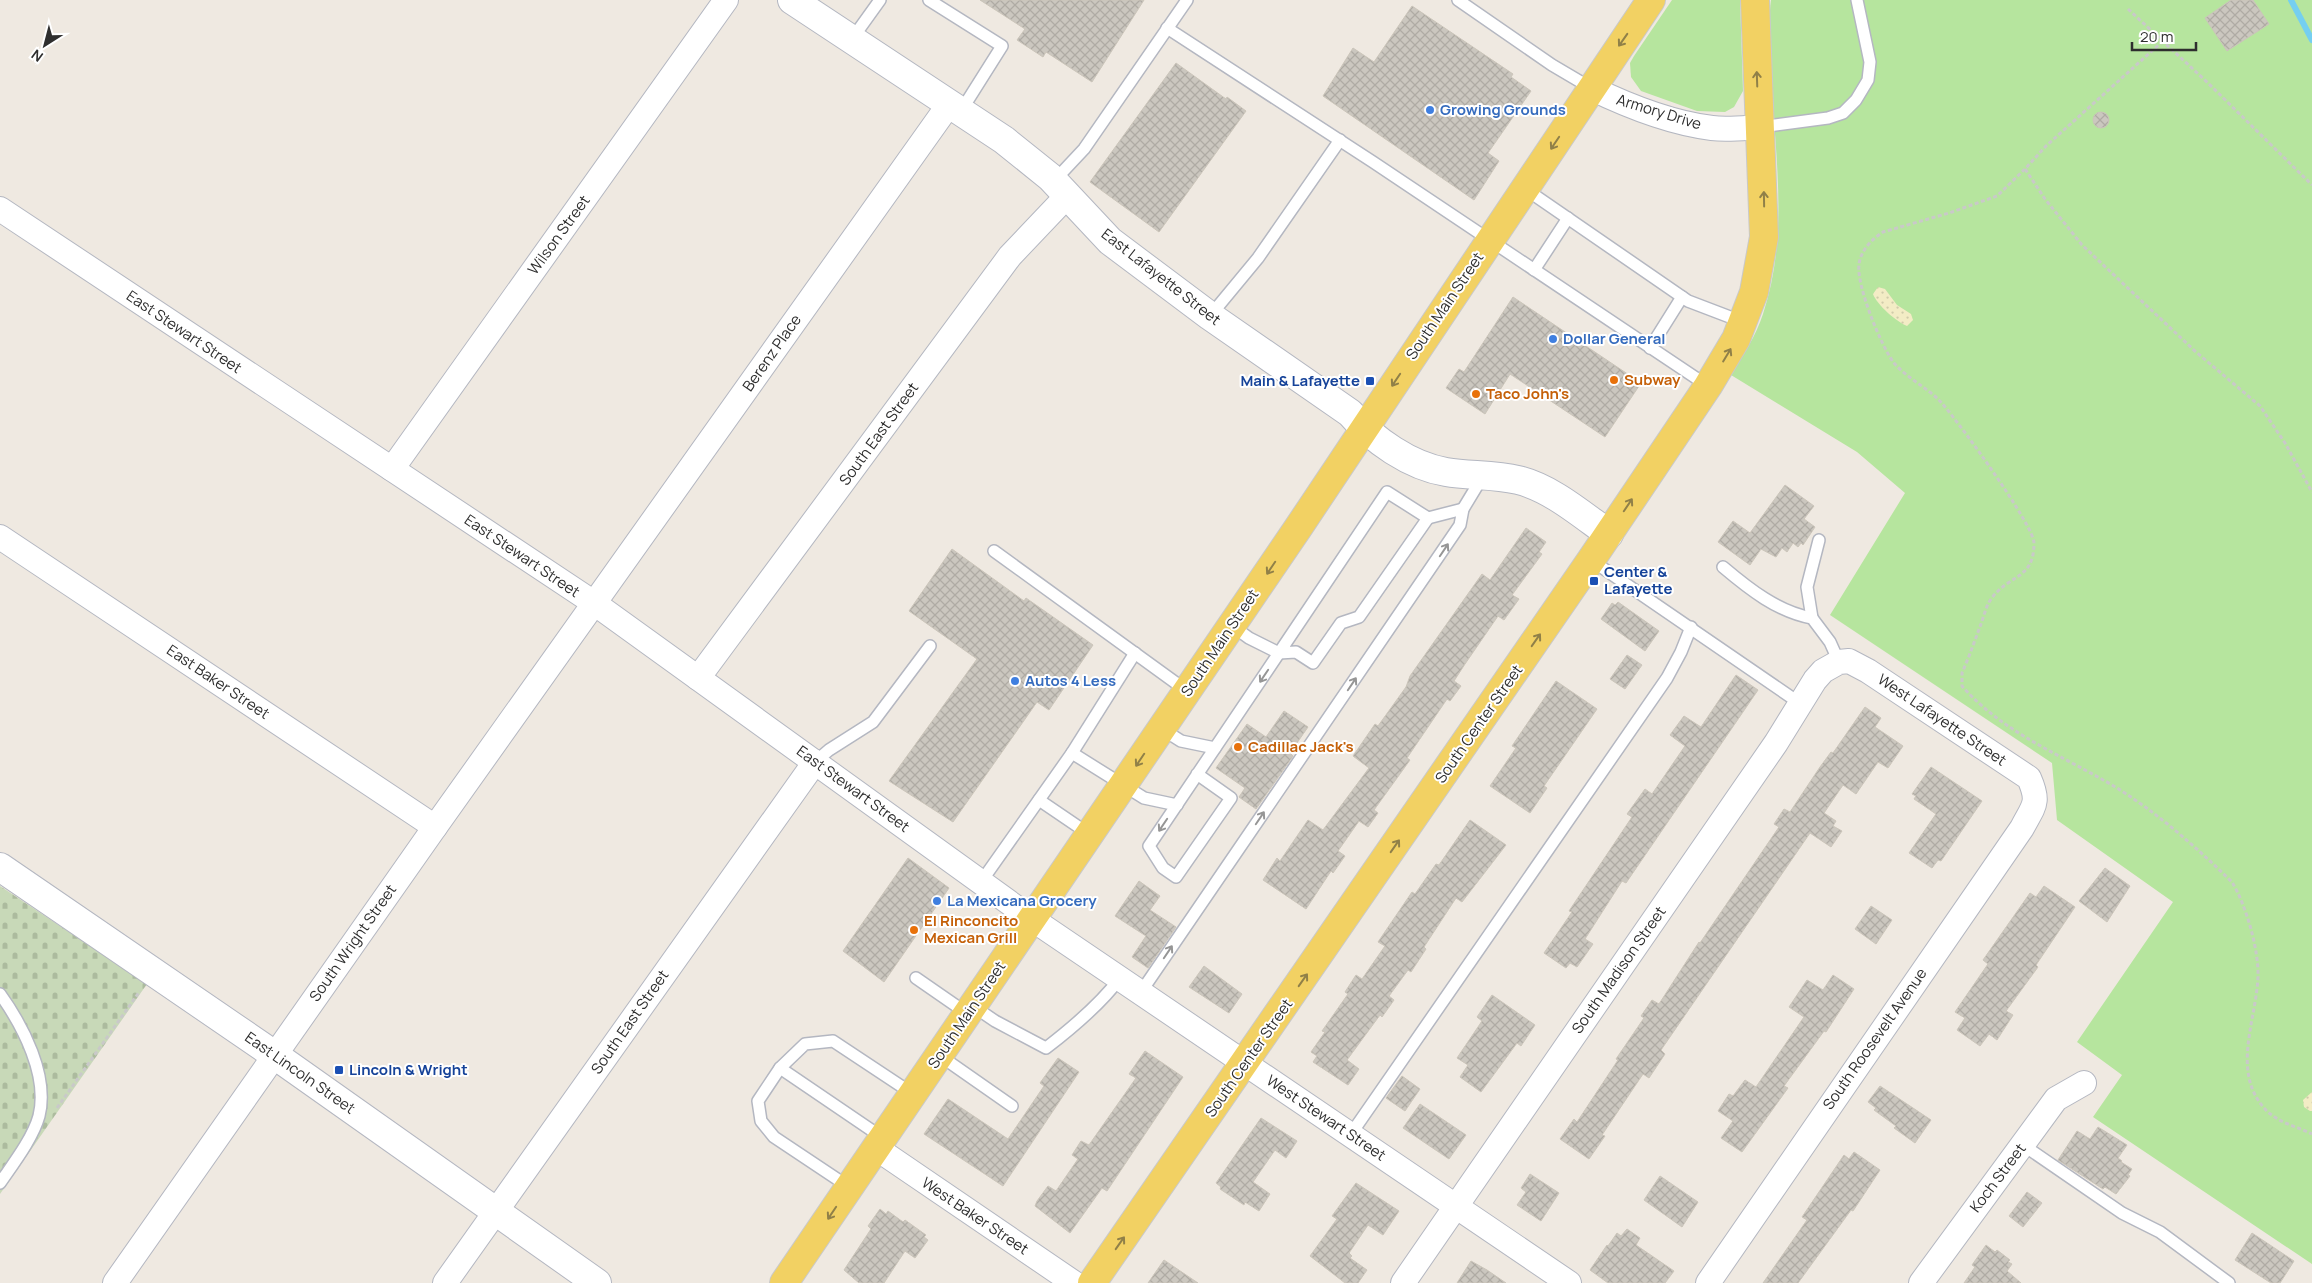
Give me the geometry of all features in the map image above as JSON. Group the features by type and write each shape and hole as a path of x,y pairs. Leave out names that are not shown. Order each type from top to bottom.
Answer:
{"main road":[{"name":"South Main Street","path":"784,1283 1162,729 1651,0"},
{"path":"1755,0 1759,127"},
{"name":"South Center Street","path":"1092,1283 1245,1064 1609,534 1708,386 1736,339 1754,292 1764,237 1764,184 1759,127"}],"street":[{"name":"Wilson Street","path":"392,469 726,0"},
{"name":"East Lafayette Street","path":"792,0 1004,140 1061,188 1110,241 1210,316 1350,413 1363,428"},
{"name":"Armory Drive","path":"1591,88 1648,111 1685,123 1712,128 1759,127"},
{"name":"Berenz Place","path":"594,603 956,107"},
{"name":"South East Street","path":"698,678 1061,188"},
{"name":"East Stewart Street","path":"0,209 594,603 1032,919"},
{"path":"1363,428 1413,461 1445,472 1518,480 1542,489 1609,534"},
{"name":"East Baker Street","path":"0,537 435,827"},
{"name":"South Wright Street","path":"115,1283 276,1056 288,1034 594,603"},
{"name":"West Lafayette Street","path":"1839,662 1849,661 1868,671 2029,778 2036,792"},
{"name":"South Madison Street","path":"1403,1283 1801,704 1815,680 1823,671 1839,662"},
{"name":"South East Street","path":"445,1283 815,762"},
{"name":"South Roosevelt Avenue","path":"1708,1283 2022,828 2032,809 2036,792"},
{"name":"East Lincoln Street","path":"0,868 154,971 597,1283"},
{"name":"West Stewart Street","path":"1032,919 1570,1283"},
{"name":"Koch Street","path":"1921,1283 2056,1099 2084,1084"},
{"name":"West Baker Street","path":"879,1143 1074,1283"}],"lane":[{"path":"852,39 880,0"},
{"path":"929,0 1002,46 956,107"},
{"path":"1458,0 1552,65 1591,88"},
{"path":"1759,127 1828,118 1843,113 1856,100 1868,80 1870,62 1857,0"},
{"path":"1061,188 1084,149 1167,28 1182,2"},
{"path":"1167,28 1340,140 1708,386"},
{"path":"1210,316 1258,258 1340,140"},
{"path":"1524,188 1682,296 1743,322"},
{"path":"1534,270 1568,218"},
{"path":"1650,348 1682,296"},
{"path":"1141,992 1460,526 1463,509 1484,475"},
{"path":"1197,774 1231,798 1176,877 1163,868 1149,846 1177,805 1197,774 1387,492 1428,518"},
{"path":"1231,625 1250,638 1279,653 1296,652 1313,663 1341,623 1359,617 1428,518 1463,509"},
{"path":"1819,540 1807,587 1812,618 1830,642 1839,662"},
{"path":"994,551 1187,691"},
{"path":"1591,560 1801,704"},
{"path":"1723,567 1741,582 1782,610 1812,618"},
{"path":"1351,1134 1667,678 1681,652 1691,627"},
{"path":"815,762 829,750 873,722 930,646"},
{"path":"981,882 1072,753 1135,653"},
{"path":"1162,729 1181,741 1215,748"},
{"path":"1072,753 1144,798 1177,805"},
{"path":"1039,800 1089,835"},
{"path":"916,978 970,1010 1046,1048 1072,1028 1087,1012 1106,997 1120,978"},
{"path":"0,994 29,1043 42,1092 38,1117 17,1159 0,1183"},
{"path":"849,1187 774,1137 761,1121 758,1101 780,1068 805,1044 833,1041 913,1094"},
{"path":"939,1055 1012,1106"},
{"path":"780,1068 879,1143"},
{"path":"2022,1144 2122,1213 2160,1232 2229,1283"}],"path":[{"path":"2128,9 2312,185"},
{"path":"2163,41 2046,146 1997,196 1950,213 1883,232 1873,238 1863,252 1859,264 1864,298 1894,363 1938,399 1953,416 1990,467 2034,540 2031,566 2025,573 2004,584 1989,600 1962,673 1962,686 1973,698 2011,728 2048,752 2117,788 2155,813 2232,882 2240,896 2257,958 2258,978 2246,1059 2251,1086 2257,1100 2267,1111 2282,1122 2312,1134"},
{"path":"2025,169 2062,221 2082,245 2196,352 2260,406 2285,443 2312,492"},
{"path":"38,1117 46,1123 154,971"}],"green space":[{"path":"1672,0 1740,0 1743,91 1734,107 1725,112 1697,111 1641,91 1631,77 1630,63"},
{"path":"1771,0 2312,0 2312,1264 2093,1117 2122,1075 2077,1042 2173,902 2057,820 2052,763 1830,615 1905,493 1857,452 1731,375 1757,330 1763,314 1776,253 1778,192 1771,69"},
{"path":"0,886 147,984 0,1194"}],"sand":[{"path":"1878,287 1885,289 1897,305 1911,314 1913,320 1907,326 1893,317 1875,298 1873,294"},
{"path":"2312,1092 2312,1111 2310,1111 2304,1107 2303,1100"}],"building":[{"path":"980,0 1144,0 1092,82 1046,52 1043,57 1017,40 1025,29"},
{"path":"2231,0 2253,0 2269,24 2227,51 2205,18"},
{"name":"Growing Grounds","path":"1412,6 1513,74 1511,77 1531,91 1488,153 1499,161 1474,200 1323,96 1353,48 1374,62"},
{"path":"1176,63 1246,111 1159,232 1090,182"},
{"path":"2098,112 2104,112 2109,117 2107,126 2098,128 2093,123 2093,117"},
{"path":"1513,297 1641,383 1605,437 1510,374 1485,414 1446,388 1459,369 1464,372"},
{"path":"1785,485 1814,506 1804,519 1815,527 1803,545 1801,543 1798,547 1793,543 1787,552 1782,548 1776,557 1761,549 1750,565 1718,542 1733,521 1750,533"},
{"path":"1526,528 1546,542 1539,552 1542,554 1512,595 1519,599 1504,620 1498,616 1465,664 1454,681 1461,686 1450,701 1447,699 1407,758 1410,760 1374,810 1378,813 1368,827 1359,821 1338,851 1345,856 1333,873 1331,871 1306,909 1263,880 1277,858 1280,861 1308,820 1323,830 1369,768 1353,756 1375,724 1378,726 1406,687 1410,676 1482,574 1490,580"},
{"name":"Autos 4 Less","path":"952,549 1024,601 1026,598 1093,645 1049,710 1037,702 953,822 889,781 977,659 909,611"},
{"path":"1618,602 1659,631 1645,651 1601,619 1612,603 1615,605"},
{"path":"1627,655 1642,665 1625,689 1610,679"},
{"path":"1736,675 1758,690 1626,883 1622,881 1585,939 1593,944 1577,967 1570,963 1566,968 1544,953 1572,912 1569,911 1632,817 1627,814 1645,789 1652,794 1685,746 1670,735 1684,716 1701,727"},
{"path":"1556,681 1597,709 1544,786 1547,788 1530,813 1490,786 1516,748 1512,746"},
{"path":"1865,707 1881,718 1875,727 1903,746 1888,768 1878,762 1856,794 1843,785 1824,813 1836,821 1833,826 1842,831 1831,847 1810,833 1661,1050 1665,1054 1649,1078 1643,1074 1602,1135 1605,1136 1589,1159 1560,1139 1574,1119 1577,1122 1644,1018 1641,1016 1652,1000 1659,1004 1699,942 1779,827 1774,824 1784,809 1790,812 1820,767 1831,752 1833,753"},
{"path":"1284,711 1308,727 1290,753 1293,756 1256,809 1239,797 1245,788 1216,768 1247,724 1266,737"},
{"path":"1931,767 1982,801 1941,861 1938,860 1932,868 1909,853 1936,814 1914,799 1916,796 1912,794"},
{"path":"1470,820 1506,845 1462,902 1456,898 1424,947 1426,949 1411,972 1408,970 1389,996 1394,1000 1382,1017 1380,1015 1347,1060 1359,1069 1348,1085 1313,1062 1317,1056 1311,1052 1325,1032 1322,1031 1348,994 1345,992 1356,975 1362,979 1385,946 1378,942 1412,892 1415,894 1436,864 1439,865"},
{"path":"908,858 949,888 884,982 843,951"},
{"path":"2105,868 2130,886 2107,922 2079,901"},
{"path":"1139,881 1160,896 1150,910 1176,927 1148,968 1132,957 1146,936 1115,916"},
{"path":"2044,886 2075,907 2036,965 2038,967 2006,1011 2013,1015 1997,1040 1989,1034 1980,1046 1957,1030 1965,1018 1955,1012 1988,964 1983,960 2030,893 2036,897"},
{"path":"1871,906 1892,920 1876,944 1855,929"},
{"path":"1204,966 1242,994 1229,1013 1189,987"},
{"path":"1833,975 1854,989 1826,1032 1824,1031 1784,1086 1788,1088 1742,1152 1721,1138 1733,1121 1718,1111 1729,1094 1733,1096 1745,1080 1756,1087 1804,1017 1789,1007 1807,980 1823,990"},
{"path":"1492,995 1535,1025 1521,1046 1517,1043 1481,1092 1460,1077 1468,1065 1457,1058 1482,1021 1477,1017"},
{"path":"1145,1051 1183,1077 1107,1191 1102,1188 1070,1233 1035,1206 1037,1201 1048,1186 1056,1191 1078,1159 1072,1155 1081,1141 1089,1145 1136,1078 1129,1074"},
{"path":"1058,1058 1079,1072 1003,1186 924,1134 948,1099 1008,1139 1044,1086 1040,1083"},
{"path":"1402,1076 1420,1089 1405,1111 1386,1098"},
{"path":"1880,1086 1931,1120 1915,1143 1894,1128 1896,1126 1874,1110 1876,1108 1868,1102"},
{"path":"1420,1104 1466,1135 1449,1159 1403,1128"},
{"path":"1261,1118 1297,1141 1286,1158 1275,1150 1253,1182 1270,1194 1259,1211 1245,1202 1244,1205 1220,1189 1221,1187 1216,1183"},
{"path":"2098,1127 2127,1145 2118,1158 2132,1169 2128,1175 2130,1176 2116,1194 2105,1187 2103,1189 2058,1160 2077,1131 2090,1139"},
{"path":"1854,1152 1880,1170 1853,1211 1851,1210 1798,1283 1763,1283 1807,1220 1802,1217 1844,1155 1849,1159"},
{"path":"1530,1174 1559,1193 1541,1221 1517,1205 1526,1192 1521,1188"},
{"path":"1660,1176 1698,1202 1682,1227 1644,1200"},
{"path":"1356,1183 1399,1211 1383,1235 1368,1225 1349,1253 1352,1256 1350,1258 1367,1270 1358,1283 1345,1283 1310,1256 1337,1219 1332,1216"},
{"path":"2027,1192 2042,1203 2023,1227 2009,1216"},
{"path":"880,1209 886,1214 888,1211 903,1222 905,1220 926,1235 924,1237 928,1240 915,1258 905,1251 884,1283 859,1283 844,1270 871,1229 868,1226"},
{"path":"1627,1229 1640,1238 1636,1245 1674,1271 1665,1283 1608,1283 1590,1270 1617,1233 1621,1236"},
{"path":"2252,1233 2294,1261 2280,1283 2271,1283 2235,1260"},
{"path":"1986,1245 1995,1252 1997,1250 2010,1260 2008,1262 2012,1264 2007,1271 2021,1283 1964,1283 1975,1267 1972,1265"},
{"path":"1164,1260 1198,1283 1148,1283"},
{"path":"1471,1261 1487,1270 1506,1283 1457,1283"}],"waterway":[{"path":"2291,0 2312,40"}],"place":[{"name":"Growing Grounds","path":"1430,110"},
{"name":"Dollar General","path":"1553,339"},
{"name":"Subway","path":"1614,380"},
{"name":"Main & Lafayette","path":"1370,381"},
{"name":"Taco John's","path":"1476,394"},
{"name":"Center & Lafayette","path":"1594,581"},
{"name":"Autos 4 Less","path":"1015,681"},
{"name":"Cadillac Jack's","path":"1238,747"},
{"name":"La Mexicana Grocery","path":"937,901"},
{"name":"El Rinconcito Mexican Grill","path":"914,930"},
{"name":"Lincoln & Wright","path":"339,1070"}]}
